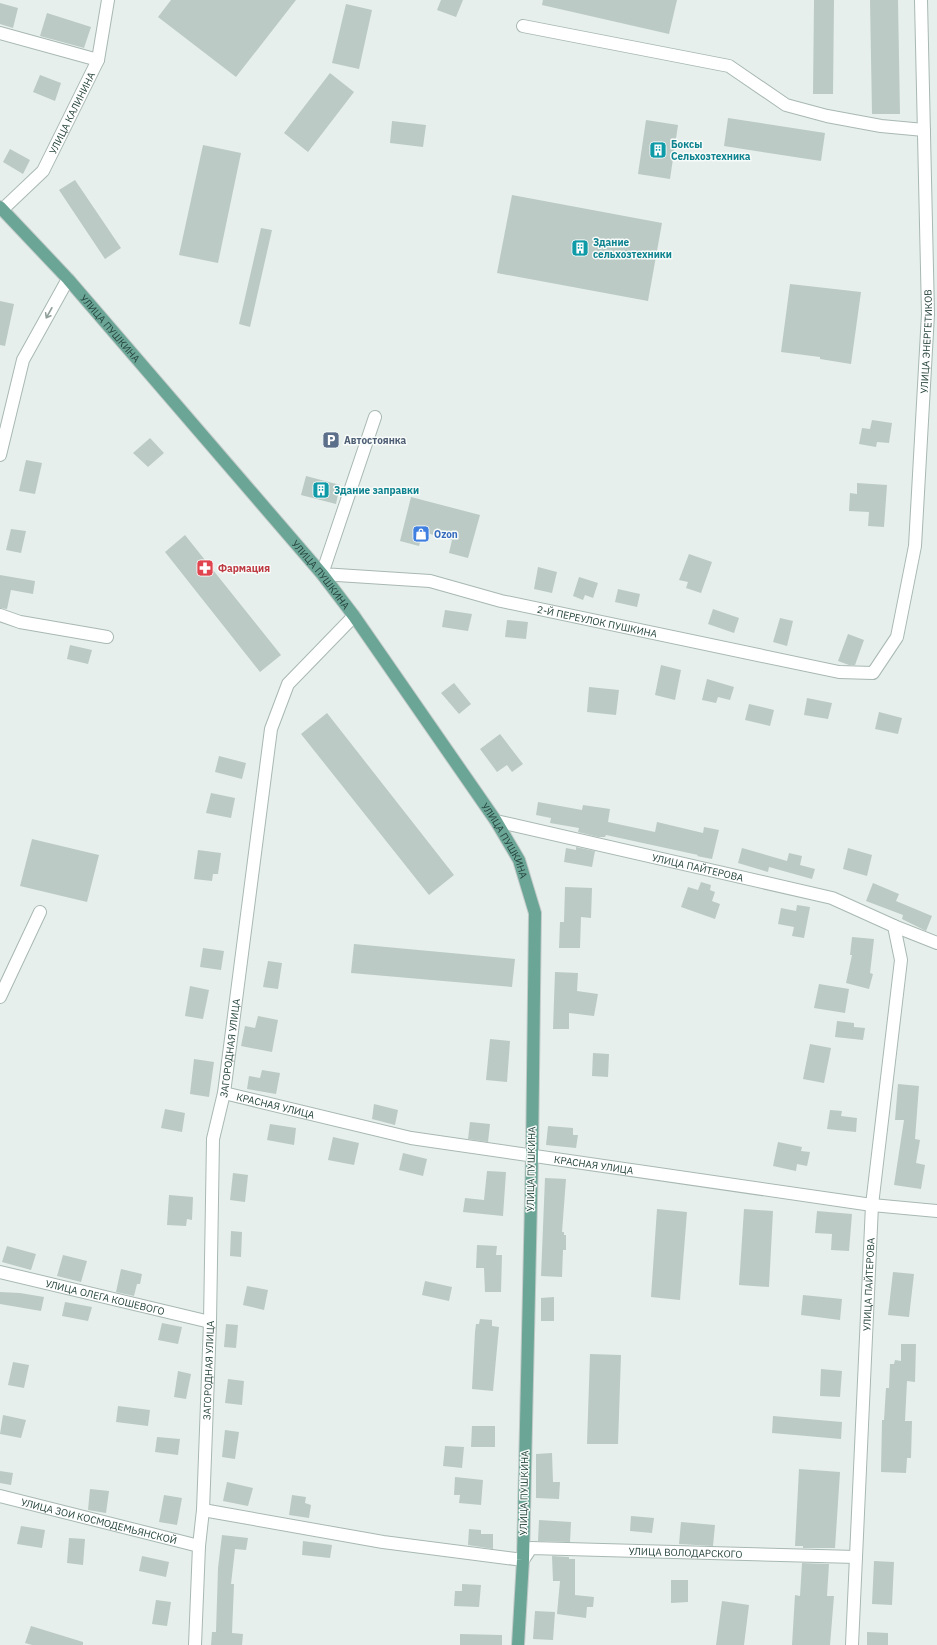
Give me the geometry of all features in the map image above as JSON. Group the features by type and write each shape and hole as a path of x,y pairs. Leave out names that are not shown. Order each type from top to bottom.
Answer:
{"main road":[{"name":"УЛИЦА ПУШКИНА","path":"2,208 68,279 322,574 354,616 496,821 519,860 535,913 532,1155 523,1560 518,1645"}],"street":[{"name":"УЛИЦА КАЛИНИНА","path":"2,208 43,171 98,60 108,0"},
{"name":"УЛИЦА ЭНЕРГЕТИКОВ","path":"873,673 897,637 915,546 928,314 921,0"},
{"path":"524,26 730,66 786,105 827,116 881,126 924,130"},
{"path":"0,33 98,60"},
{"path":"0,455 23,360 68,279"},
{"path":"322,574 375,417"},
{"name":"2-Й ПЕРЕУЛОК ПУШКИНА","path":"322,574 430,581 501,601 839,672 873,673"},
{"path":"0,615 20,622 108,637"},
{"name":"ЗАГОРОДНАЯ УЛИЦА","path":"194,1645 199,1546 203,1510 210,1322 213,1139 224,1093 271,729 288,684 354,616"},
{"name":"УЛИЦА ПАЙТЕРОВА","path":"496,821 832,898 894,926 937,943"},
{"path":"0,997 40,912"},
{"name":"УЛИЦА ПАЙТЕРОВА","path":"852,1645 872,1205 901,960 894,926"},
{"name":"КРАСНАЯ УЛИЦА","path":"224,1093 411,1138 872,1205 937,1211"},
{"name":"УЛИЦА ОЛЕГА КОШЕВОГО","path":"0,1272 210,1322"},
{"name":"УЛИЦА ЗОИ КОСМОДЕМЬЯНСКОЙ","path":"0,1496 199,1546"},
{"path":"203,1510 383,1542 523,1560"},
{"name":"УЛИЦА ВОЛОДАРСКОГО","path":"523,1560 531,1548 856,1557"}],"building":[{"path":"171,0 296,0 236,77 158,17"},
{"path":"441,0 463,0 456,17 437,10"},
{"path":"543,0 677,0 669,34 542,5"},
{"path":"814,0 834,0 833,94 813,94"},
{"path":"870,0 898,0 900,114 872,114"},
{"path":"0,3 18,8 13,28 0,24"},
{"path":"346,4 372,10 359,69 332,63"},
{"path":"47,13 91,27 84,48 40,36"},
{"path":"330,73 354,92 308,152 284,133"},
{"path":"40,75 61,83 55,101 33,92"},
{"path":"728,118 825,133 821,161 724,146"},
{"name":"Боксы Сельхозтехника","path":"646,120 678,125 670,179 638,174"},
{"path":"392,121 426,125 423,147 390,143"},
{"path":"203,145 241,153 218,263 179,255"},
{"path":"10,149 30,160 23,174 3,162"},
{"path":"75,180 121,248 105,259 59,190"},
{"name":"Здание сельхозтехники","path":"512,195 662,223 648,301 497,273"},
{"path":"261,228 272,230 250,327 239,324"},
{"path":"790,284 861,292 851,364 820,359 820,357 781,352"},
{"path":"0,301 14,304 5,346 0,345"},
{"path":"872,420 892,423 889,443 877,442 876,447 859,444 862,428 870,429"},
{"path":"150,438 164,453 148,467 133,453"},
{"path":"26,460 42,463 35,494 19,491"},
{"name":"Здание заправки","path":"306,476 340,485 336,504 301,495"},
{"path":"857,483 887,485 884,527 868,526 869,512 849,511 850,493 857,494"},
{"path":"411,497 480,515 468,558 449,553 452,540 423,532 419,546 400,541"},
{"path":"11,529 26,531 21,553 6,550"},
{"path":"185,535 281,655 260,672 165,552"},
{"path":"689,554 712,562 701,593 686,588 688,582 679,580"},
{"path":"538,567 557,572 552,593 534,589"},
{"path":"0,575 35,581 33,594 11,590 7,609 0,608"},
{"path":"579,577 598,583 593,598 585,595 583,600 573,596"},
{"path":"618,589 640,594 637,607 615,602"},
{"path":"713,609 739,618 734,633 708,624"},
{"path":"445,610 472,614 468,631 442,627"},
{"path":"780,618 793,621 787,646 773,642"},
{"path":"507,620 528,622 526,639 505,637"},
{"path":"848,634 864,640 855,665 849,665 838,661"},
{"path":"70,645 92,650 88,664 67,659"},
{"path":"661,665 681,670 675,700 655,695"},
{"path":"707,679 734,687 730,700 718,697 716,703 702,700"},
{"path":"454,683 471,704 459,714 441,693"},
{"path":"589,687 619,690 616,715 587,712"},
{"path":"807,698 832,703 828,719 804,715"},
{"path":"749,704 774,710 770,726 745,720"},
{"path":"879,712 902,718 898,734 875,729"},
{"path":"327,713 454,875 429,895 301,734"},
{"path":"500,734 523,764 512,772 507,765 497,772 480,749"},
{"path":"219,756 246,763 242,779 215,772"},
{"path":"211,793 235,798 231,818 206,813"},
{"path":"538,802 582,810 583,805 610,809 608,822 655,832 657,822 703,833 704,827 719,830 712,859 606,835 605,837 598,837 578,832 579,828 550,823 551,818 536,815"},
{"path":"32,839 99,855 87,902 20,886"},
{"path":"576,847 595,851 592,867 564,862 566,848 576,850"},
{"path":"742,848 787,861 789,853 802,856 800,865 815,869 812,879 769,867 768,872 738,863"},
{"path":"848,848 872,855 867,876 843,869"},
{"path":"198,850 221,853 218,874 213,874 212,881 194,879"},
{"path":"701,882 711,885 710,890 715,892 712,901 720,904 715,919 681,907 688,887 698,890"},
{"path":"873,883 899,894 896,901 932,916 926,931 902,919 903,915 866,901"},
{"path":"565,887 592,888 591,918 581,917 580,948 559,948 560,922 564,922"},
{"path":"797,905 810,907 804,938 792,936 794,927 778,924 781,908 796,911"},
{"path":"852,937 874,939 870,973 873,974 869,989 846,983 852,955 850,955"},
{"path":"354,944 515,959 512,987 351,973"},
{"path":"203,948 224,951 221,970 200,967"},
{"path":"268,961 282,963 278,989 263,987"},
{"path":"555,972 578,973 577,991 598,994 594,1016 569,1013 569,1029 553,1029"},
{"path":"819,984 849,989 845,1013 814,1008"},
{"path":"190,986 209,990 203,1019 185,1016"},
{"path":"258,1016 278,1020 272,1052 241,1046 245,1026 255,1028"},
{"path":"837,1021 854,1023 854,1027 865,1028 863,1040 835,1037"},
{"path":"490,1039 510,1041 507,1082 486,1080"},
{"path":"810,1044 831,1048 824,1083 803,1079"},
{"path":"593,1053 609,1054 608,1077 592,1076"},
{"path":"194,1059 214,1062 209,1097 190,1094"},
{"path":"262,1070 280,1073 276,1094 247,1089 249,1076 260,1078"},
{"path":"898,1084 919,1086 915,1139 920,1140 916,1163 925,1165 921,1189 894,1185 904,1120 895,1120"},
{"path":"374,1104 398,1110 395,1125 372,1119"},
{"path":"165,1109 185,1113 182,1132 161,1128"},
{"path":"830,1110 842,1111 841,1116 857,1118 856,1132 827,1129"},
{"path":"470,1122 490,1124 488,1142 468,1139"},
{"path":"270,1124 296,1128 294,1145 267,1140"},
{"path":"548,1126 573,1128 573,1135 578,1135 576,1148 546,1145"},
{"path":"333,1137 359,1143 354,1165 328,1160"},
{"path":"778,1142 802,1147 801,1151 810,1152 807,1166 797,1164 796,1171 773,1166"},
{"path":"403,1153 427,1159 423,1176 399,1170"},
{"path":"487,1171 506,1172 503,1216 463,1212 465,1198 484,1200"},
{"path":"233,1173 248,1175 245,1202 230,1200"},
{"path":"545,1178 566,1179 562,1232 566,1235 566,1250 563,1250 562,1277 541,1276"},
{"path":"169,1195 193,1197 192,1220 187,1219 186,1226 167,1225"},
{"path":"657,1209 687,1212 680,1300 651,1297"},
{"path":"744,1209 773,1211 769,1287 739,1285"},
{"path":"817,1211 852,1214 849,1251 831,1250 832,1234 815,1233"},
{"path":"231,1231 242,1232 241,1257 230,1256"},
{"path":"477,1245 497,1246 496,1255 502,1255 501,1292 485,1292 484,1268 476,1268"},
{"path":"7,1246 36,1254 31,1270 2,1262"},
{"path":"63,1255 87,1261 81,1282 57,1276"},
{"path":"121,1269 142,1274 140,1284 137,1284 134,1296 116,1292"},
{"path":"893,1272 914,1274 909,1317 888,1315"},
{"path":"425,1281 452,1287 449,1301 422,1295"},
{"path":"247,1286 268,1290 264,1310 243,1305"},
{"path":"0,1292 20,1293 44,1297 41,1311 0,1304"},
{"path":"803,1295 842,1299 840,1320 801,1315"},
{"path":"554,1297 554,1321 541,1321 541,1298"},
{"path":"65,1302 92,1307 88,1321 62,1316"},
{"path":"480,1319 492,1320 492,1326 499,1327 493,1391 472,1389 475,1332 476,1324 479,1324"},
{"path":"162,1323 182,1327 178,1344 158,1340"},
{"path":"226,1324 238,1325 236,1348 224,1347"},
{"path":"901,1344 916,1344 915,1382 907,1381 905,1421 912,1421 911,1458 907,1458 906,1473 881,1472 882,1420 884,1420 886,1388 889,1388 890,1364 894,1364 895,1360 901,1361"},
{"path":"590,1354 621,1355 618,1444 587,1444"},
{"path":"13,1362 29,1365 24,1388 8,1385"},
{"path":"821,1369 842,1371 840,1397 820,1396"},
{"path":"178,1371 191,1374 186,1399 174,1397"},
{"path":"228,1379 244,1381 242,1405 225,1403"},
{"path":"118,1406 150,1410 148,1426 116,1422"},
{"path":"3,1415 26,1420 21,1438 0,1434"},
{"path":"773,1416 842,1422 841,1439 772,1433"},
{"path":"472,1426 495,1426 495,1447 471,1447"},
{"path":"225,1430 239,1432 235,1459 222,1457"},
{"path":"157,1437 180,1439 178,1455 155,1452"},
{"path":"445,1446 464,1447 462,1468 443,1466"},
{"path":"552,1453 553,1482 560,1482 559,1499 536,1498 536,1454"},
{"path":"799,1469 840,1472 835,1548 803,1548 803,1546 795,1546"},
{"path":"0,1471 13,1473 11,1485 0,1483"},
{"path":"455,1477 483,1480 481,1505 459,1503 460,1495 454,1495"},
{"path":"227,1482 253,1488 248,1506 223,1501"},
{"path":"90,1489 109,1491 106,1513 88,1510"},
{"path":"164,1495 182,1498 177,1525 159,1522"},
{"path":"292,1495 306,1497 305,1503 311,1505 309,1518 289,1515"},
{"path":"631,1516 654,1518 652,1533 630,1531"},
{"path":"539,1520 571,1522 570,1542 538,1541"},
{"path":"681,1522 715,1525 713,1546 679,1544"},
{"path":"21,1526 45,1530 42,1548 17,1544"},
{"path":"469,1529 481,1530 481,1534 493,1534 493,1549 468,1545"},
{"path":"222,1535 248,1538 246,1550 235,1549 231,1584 234,1584 232,1633 243,1634 242,1645 211,1645 212,1632 216,1632 218,1568"},
{"path":"69,1538 85,1539 83,1565 67,1563"},
{"path":"303,1541 332,1545 330,1558 302,1555"},
{"path":"142,1556 169,1562 166,1577 139,1571"},
{"path":"552,1556 569,1557 569,1559 575,1559 575,1595 594,1597 593,1607 587,1607 586,1618 557,1614 560,1581 553,1581"},
{"path":"874,1561 894,1562 892,1605 872,1604"},
{"path":"802,1563 829,1564 827,1596 834,1596 830,1645 792,1645 795,1595 800,1596"},
{"path":"671,1580 688,1580 688,1602 671,1603"},
{"path":"462,1584 481,1585 479,1607 454,1606 455,1591 462,1591"},
{"path":"156,1600 171,1602 167,1626 152,1624"},
{"path":"722,1601 749,1605 744,1645 716,1645"},
{"path":"535,1611 555,1612 553,1640 533,1639"},
{"path":"31,1626 83,1642 83,1645 32,1645 25,1643"},
{"path":"867,1632 888,1633 888,1645 867,1645"},
{"path":"460,1634 502,1635 502,1645 460,1645"}],"place":[{"name":"Боксы Сельхозтехника","path":"658,150"},
{"name":"Здание сельхозтехники","path":"580,248"},
{"name":"Автостоянка","path":"331,440"},
{"name":"Здание заправки","path":"321,490"},
{"name":"Ozon","path":"421,534"},
{"name":"Фармация","path":"205,568"}]}
